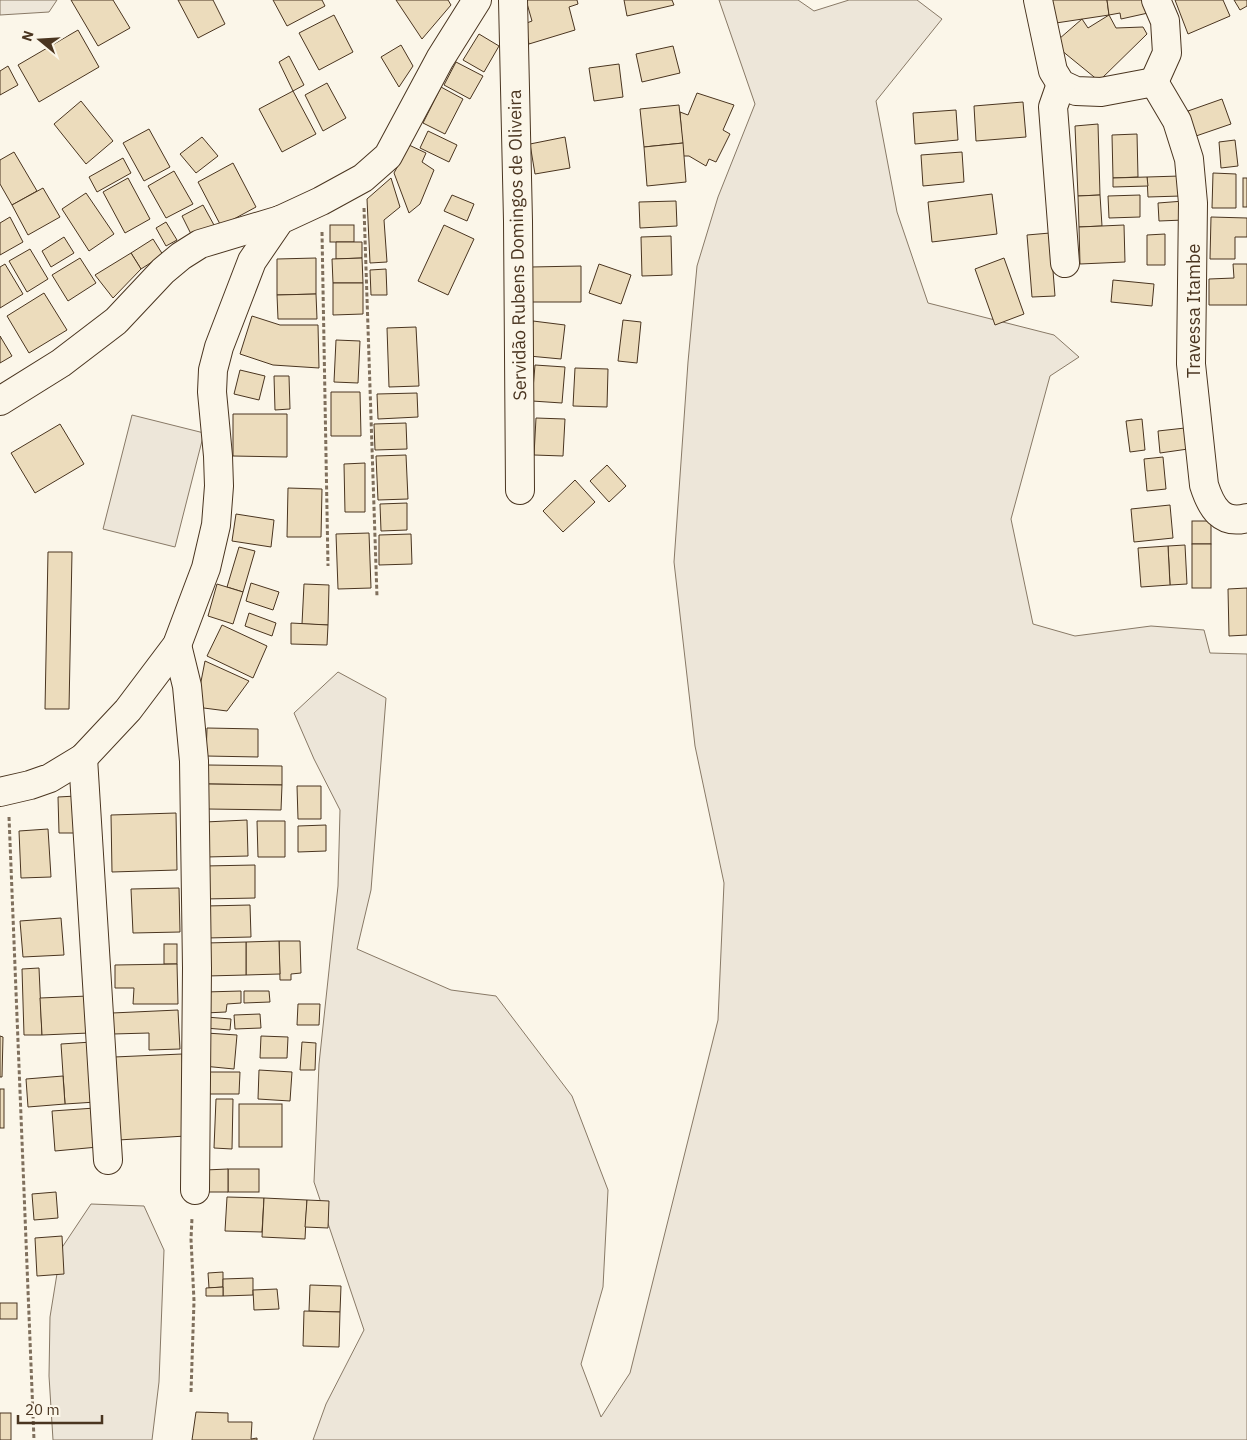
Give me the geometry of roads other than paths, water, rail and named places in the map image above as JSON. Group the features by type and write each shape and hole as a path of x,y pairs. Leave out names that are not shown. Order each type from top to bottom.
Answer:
{"street":[{"path":"0,401 61,363 116,321 163,271 181,256 200,244 280,220 321,201 363,178 388,156 440,59 477,0"},
{"name":"Servidão Rubens Domingos de Oliveira","path":"513,0 518,221 520,490"},
{"path":"1038,0 1053,71 1061,84 1076,91 1101,92 1154,82 1167,53 1165,21 1156,0"},
{"name":"Travessa Itambe","path":"1154,82 1177,121 1190,159 1193,203 1191,364 1204,486 1215,510 1231,520 1247,518"},
{"path":"1061,84 1053,107 1065,263"},
{"path":"4,792 50,778 83,758 128,710 177,645 206,568 216,525 219,486 212,392 213,370 219,347 252,261 280,220"},
{"path":"177,645 187,686 194,762 197,968 195,1190"},
{"path":"83,758 108,1160"}]}
